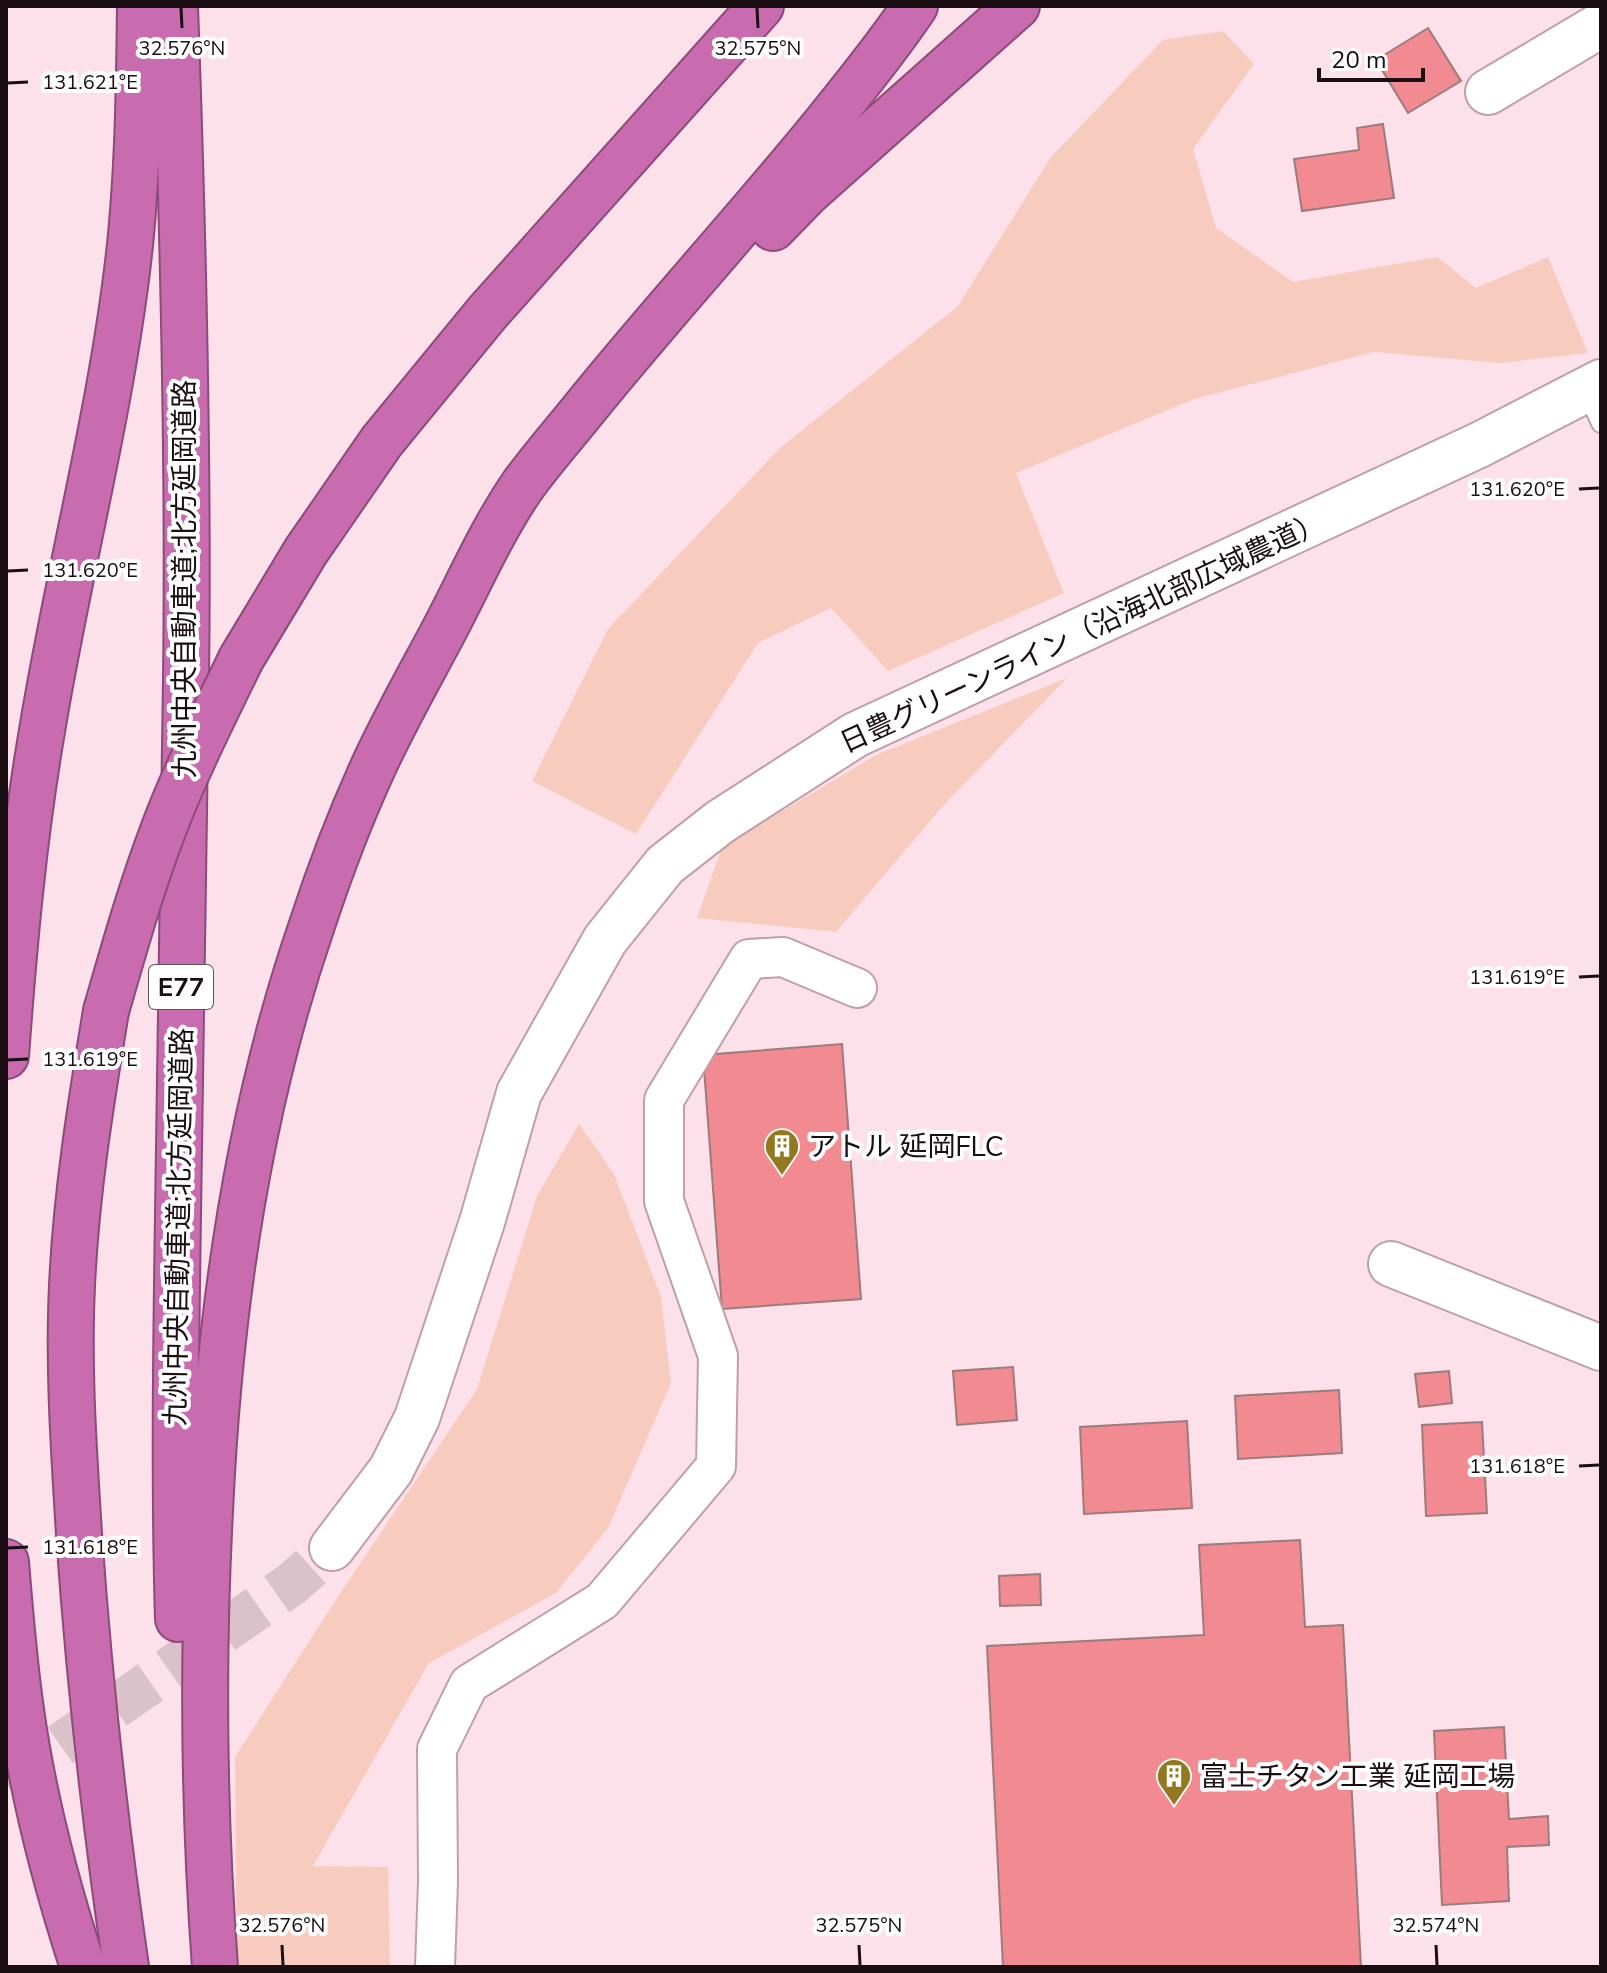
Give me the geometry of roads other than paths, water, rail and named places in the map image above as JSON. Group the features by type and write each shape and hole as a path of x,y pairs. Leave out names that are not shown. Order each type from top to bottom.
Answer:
{"highway":[{"path":"6,1056 27,825 43,723 101,426 129,254 140,6"},
{"name":"九州中央自動車道;北方延岡道路","path":"175,6 181,161 186,496 176,1565 183,1751 197,1967"},
{"path":"126,1967 107,1828 85,1615 71,1378 72,1287 78,1202 90,1109 106,1011 133,919 164,828 200,742 241,659 306,551 382,441 487,313 761,6"},
{"path":"215,1967 205,1739 212,1451 225,1320 252,1145 268,1072 311,926 375,764 488,542 524,484 610,377 790,168 887,48 915,6"},
{"path":"458,605 533,487 620,386 807,193 1017,6"},
{"path":"6,1562 21,1712 36,1793 54,1869 83,1967"}],"street":[{"path":"1488,92 1601,25"},
{"name":"日豊グリーンライン（沿海北部広域農道）","path":"332,1548 391,1470 417,1418 482,1222 519,1093 605,940 665,865 720,822 855,735 1479,445 1596,398"},
{"path":"435,1967 437,1749 469,1684 602,1601 716,1466 718,1356 664,1201 664,1100 749,959 783,957 857,988"},
{"path":"1391,1264 1601,1348"}],"tunnel":[{"path":"6,1783 293,1583 332,1548"}],"place":[{"name":"アトル 延岡FLC","path":"782,1177"},
{"name":"富士チタン工業 延岡工場","path":"1174,1807"}]}
